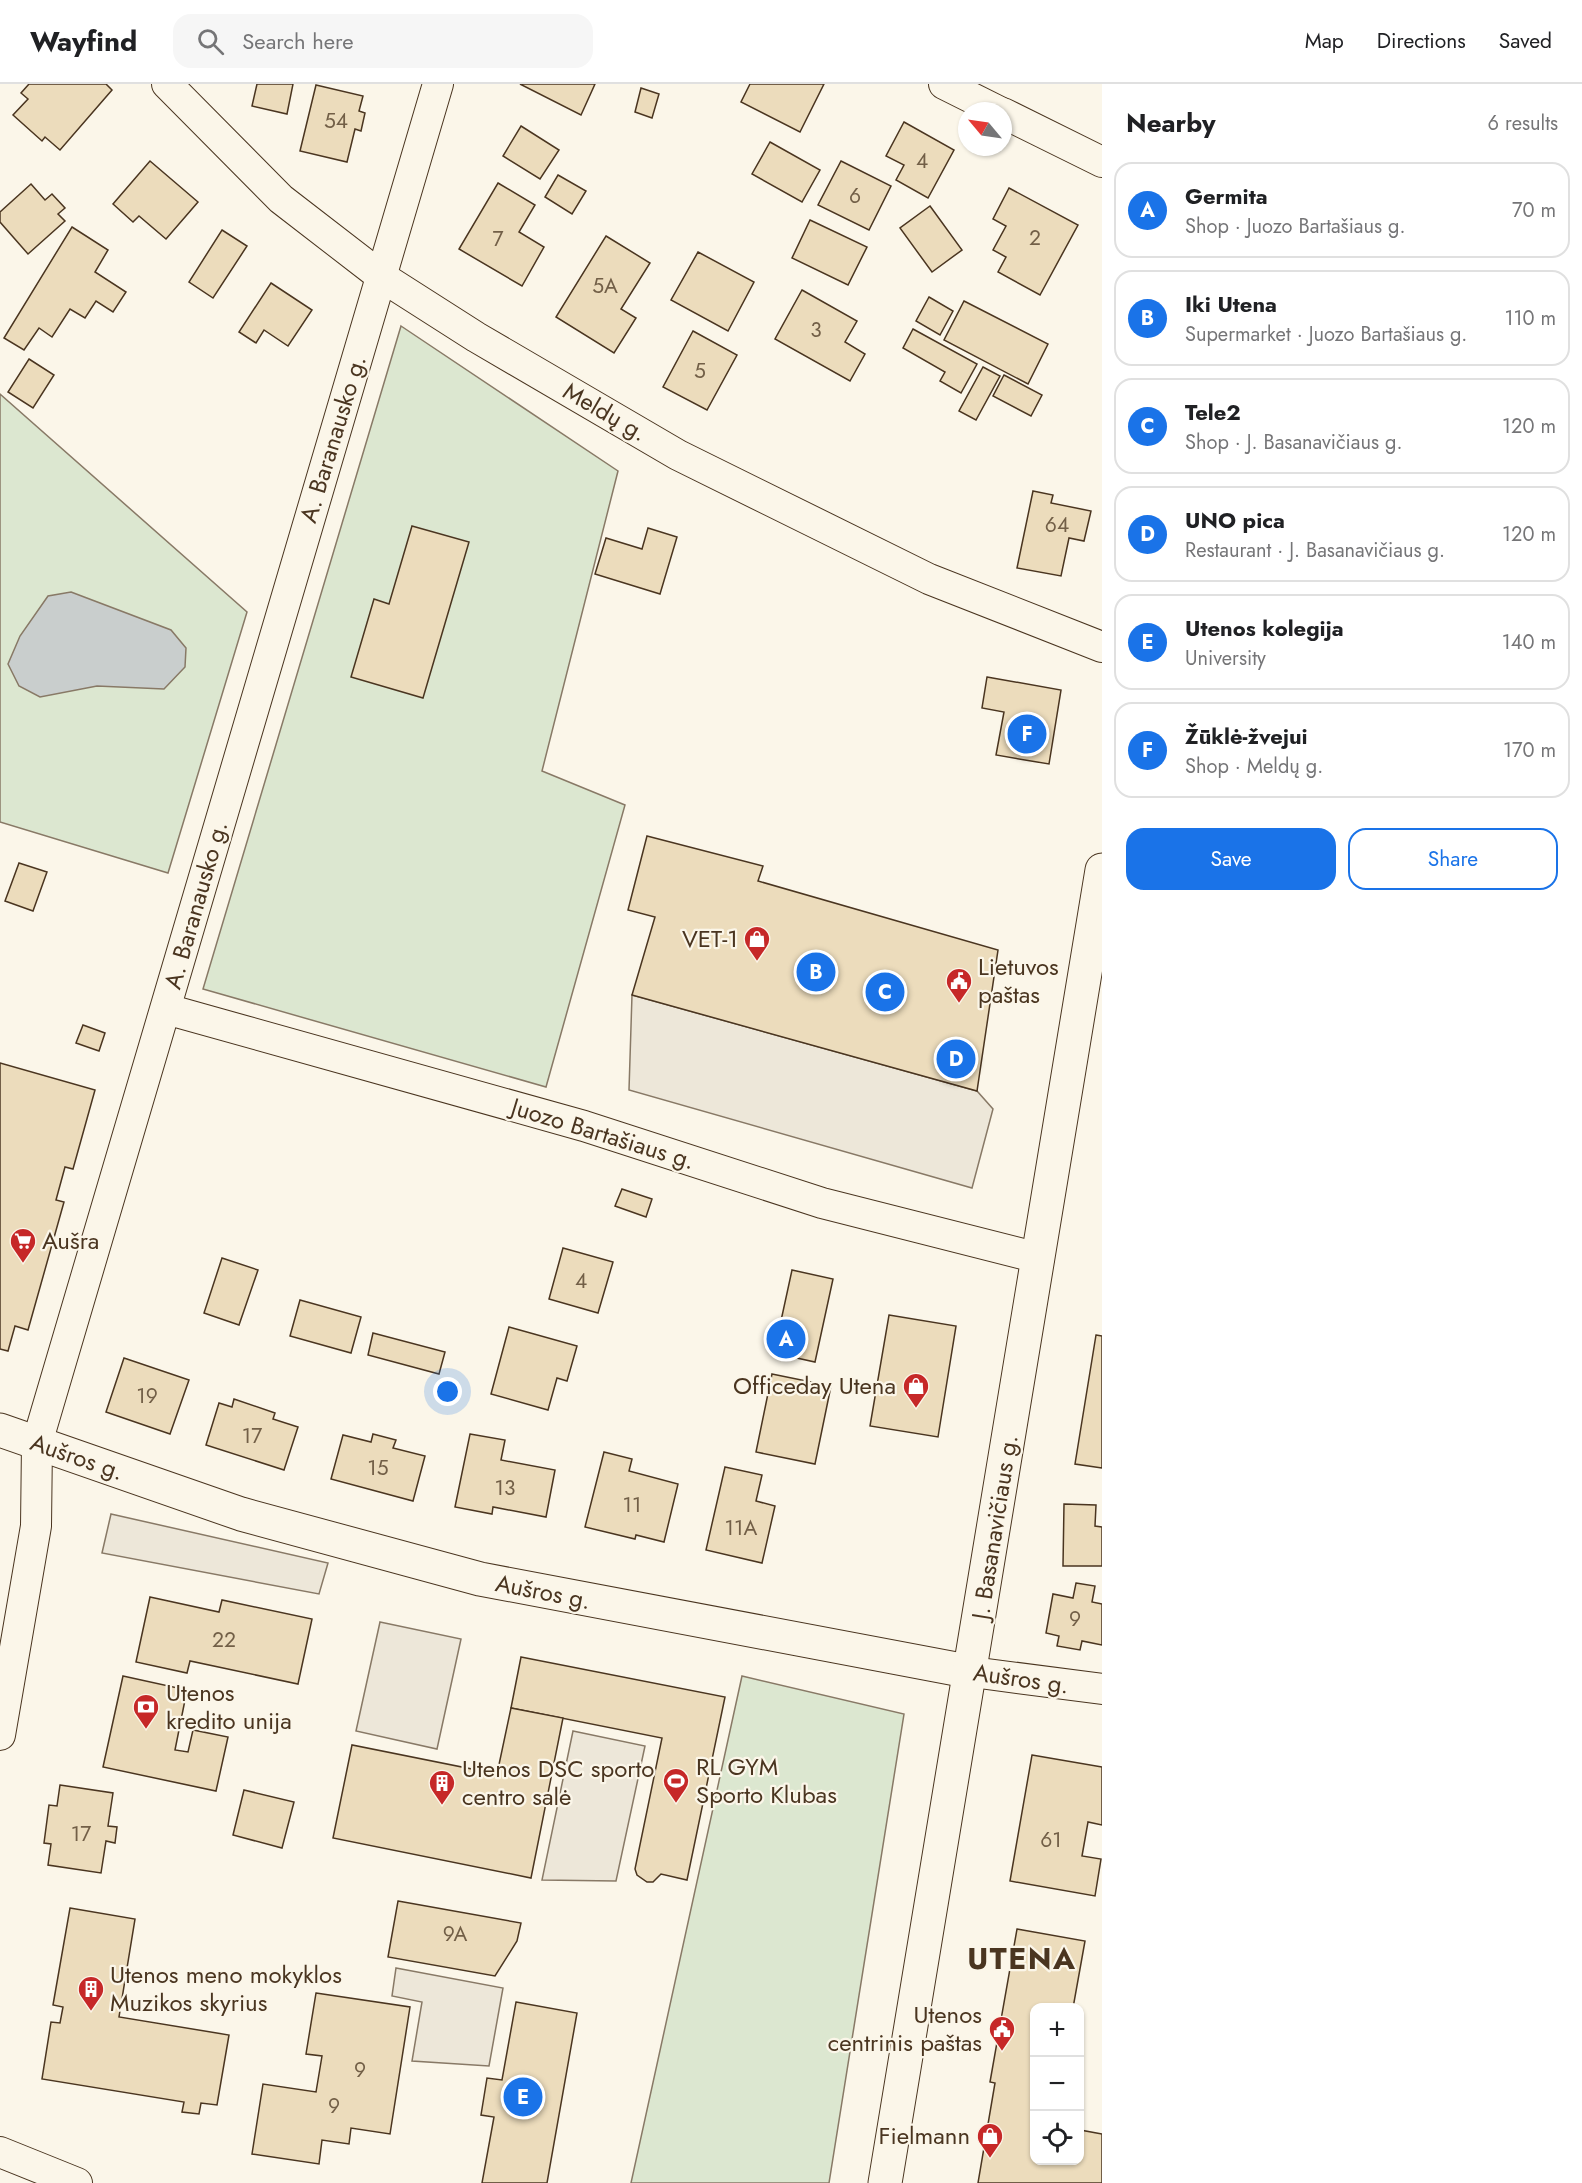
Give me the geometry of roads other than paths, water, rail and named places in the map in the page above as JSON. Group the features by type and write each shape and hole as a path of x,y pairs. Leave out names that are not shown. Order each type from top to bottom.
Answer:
{"main road":[{"name":"J. Basanavičiaus g.","path":"885,2183 972,1672 1101,885"},
{"name":"Aušros g.","path":"0,1430 241,1514 480,1580 972,1672"}],"street":[{"name":"Meldų g.","path":"167,84 281,199 381,277 476,337 678,455 929,579 1102,647"},
{"name":"A. Baranausko g.","path":"0,1735 36,1526 37,1443 438,84"},
{"path":"944,84 980,102"},
{"path":"1012,117 1102,162"},
{"name":"Juozo Bartašiaus g.","path":"166,1009 573,1123 822,1203 1039,1258"},
{"name":"Aušros g.","path":"972,1672 1102,1689"},
{"path":"0,2152 76,2183"}],"place":[{"name":"Žūklė-žvejui","path":"1027,734"},
{"name":"VET-1","path":"757,962"},
{"name":"Iki Utena","path":"816,972"},
{"name":"Tele2","path":"885,992"},
{"name":"Lietuvos paštas","path":"959,1004"},
{"name":"UNO pica","path":"956,1059"},
{"name":"Aušra","path":"23,1264"},
{"name":"Germita","path":"786,1339"},
{"name":"Officeday Utena","path":"916,1409"},
{"name":"Utenos kredito unija","path":"146,1730"},
{"name":"RL GYM Sporto Klubas","path":"676,1804"},
{"name":"Utenos DSC sporto centro salė","path":"442,1806"},
{"name":"Utenos meno mokyklos Muzikos skyrius","path":"91,2012"},
{"name":"Utenos centrinis paštas","path":"1002,2052"},
{"name":"Utenos kolegija","path":"523,2097"},
{"name":"Fielmann","path":"990,2159"}],"district":[{"name":"UTENA","path":"1022,1959"}]}
